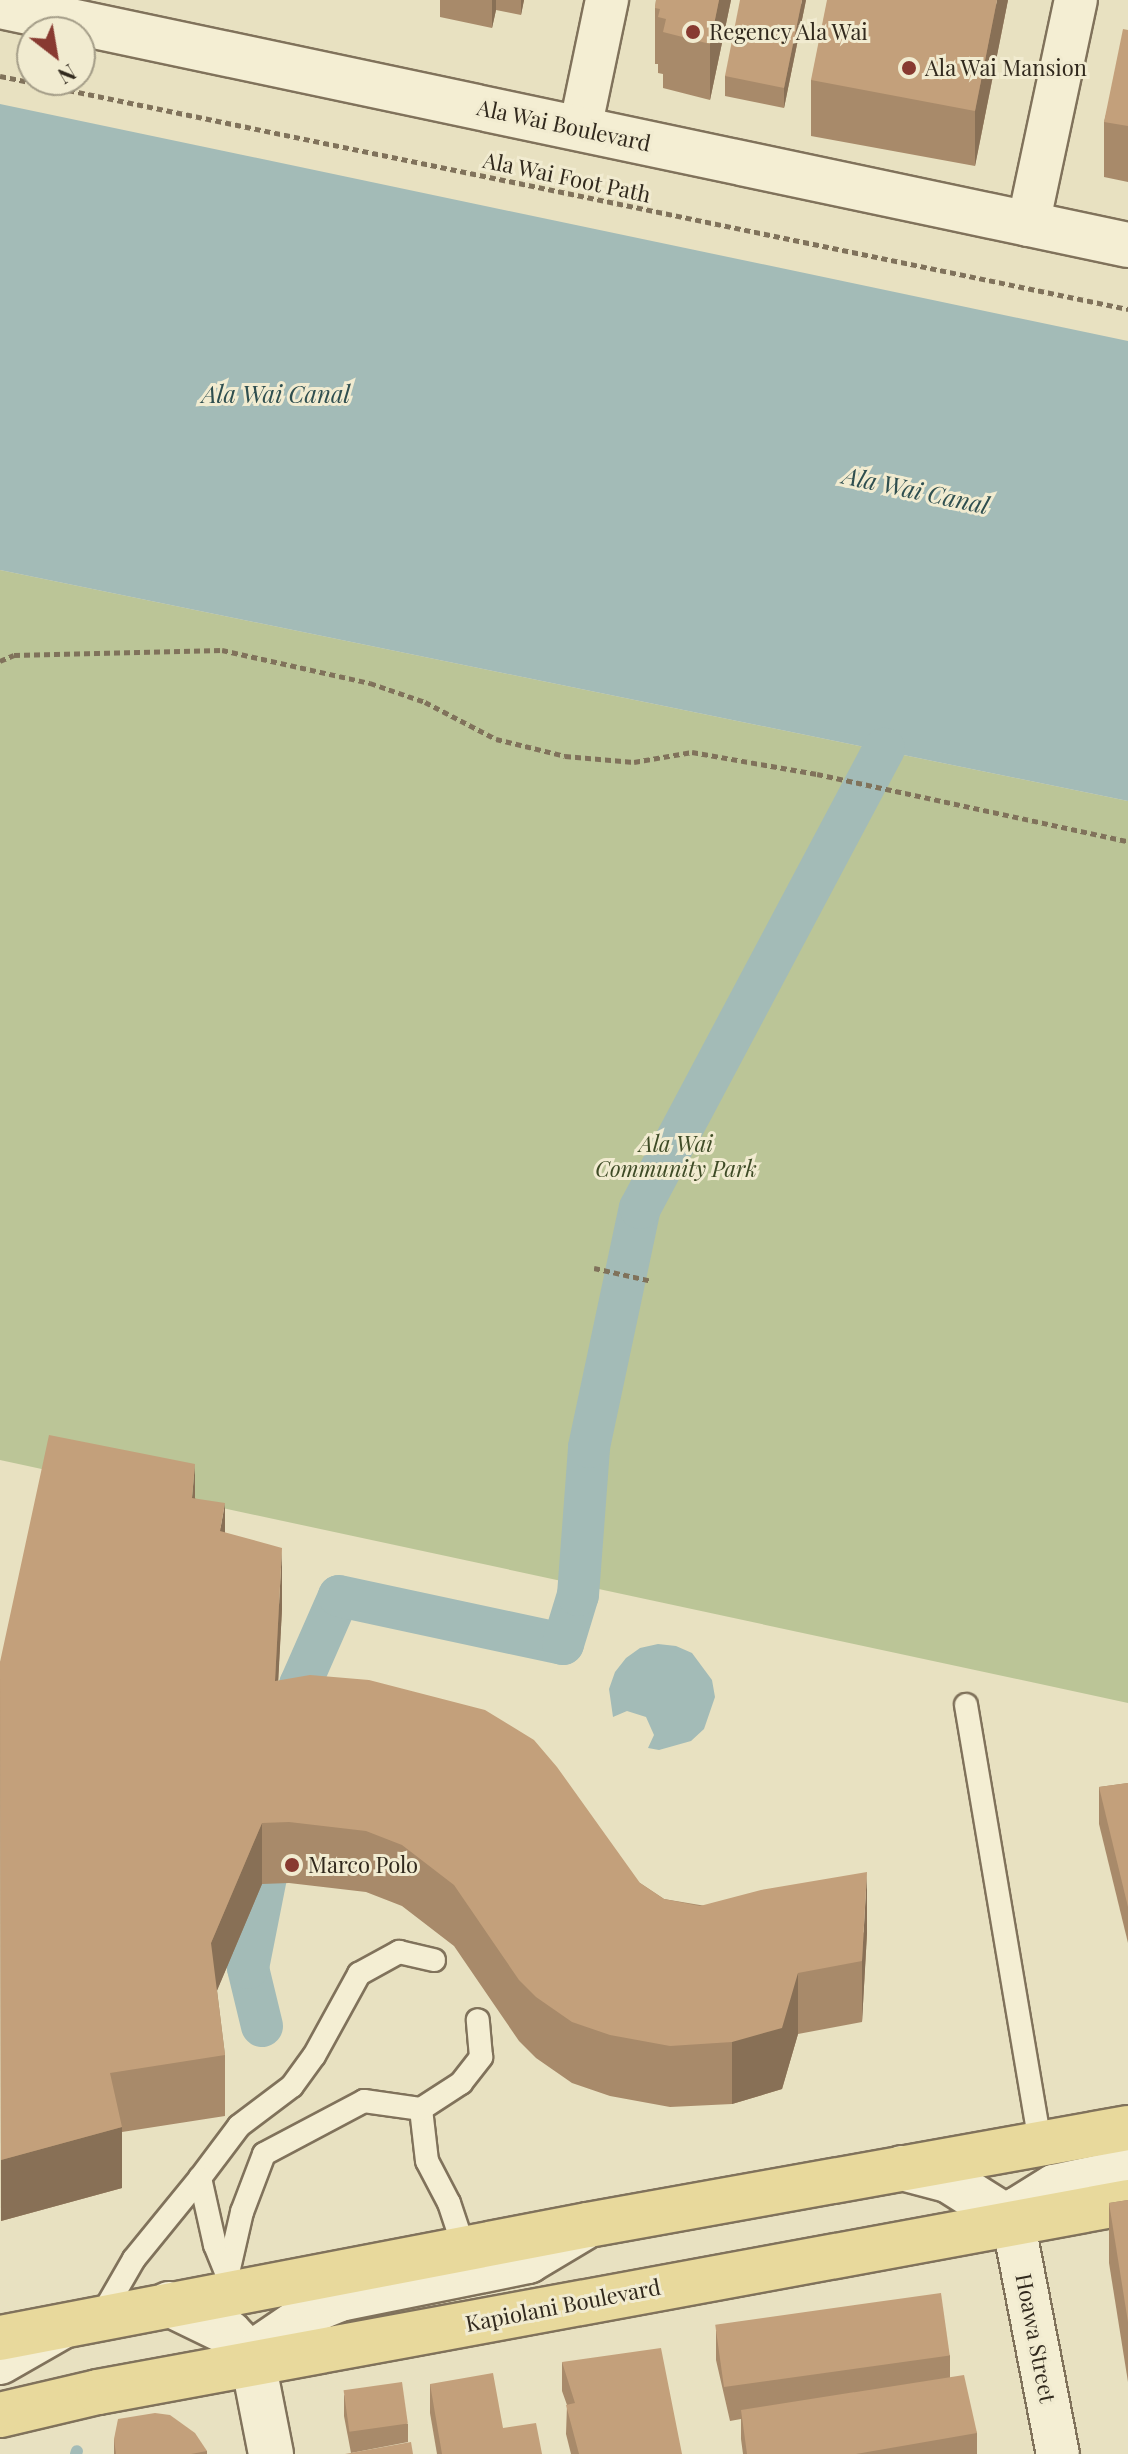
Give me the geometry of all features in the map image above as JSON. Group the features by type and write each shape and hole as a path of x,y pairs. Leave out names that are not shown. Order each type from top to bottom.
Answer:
{"main road":[{"name":"Ala Wai Boulevard","path":"0,6 130,15 580,129 1128,245"},
{"path":"0,2338 169,2304 231,2283 464,2248 1128,2128"},
{"path":"902,2168 948,2180 1013,2221 1017,2210 1031,2198 1054,2187 1128,2171"},
{"name":"Kapiolani Boulevard","path":"0,2415 98,2392 1128,2202"},
{"path":"255,2363 264,2345 320,2307 340,2299 528,2261 588,2225"},
{"path":"169,2304 229,2333 243,2344 255,2363 271,2454"},
{"path":"0,2362 83,2321"}],"street":[{"path":"580,129 607,0"},
{"path":"1028,225 1076,0"},
{"name":"Hoawa Street","path":"1013,2221 1058,2454"}],"lane":[{"path":"966,1705 1040,2143"},
{"path":"83,2321 239,2126 292,2086 314,2056 359,1974 399,1952 434,1960"},
{"path":"231,2283 242,2212 264,2154 364,2101 421,2109 461,2083 481,2057 478,2020"},
{"path":"421,2109 427,2161 449,2203 464,2248"},
{"path":"200,2178 215,2245 231,2283"}],"path":[{"name":"Ala Wai Foot Path","path":"0,76 1128,309"},
{"path":"0,661 14,655 222,650 370,683 425,702 496,739 565,756 634,762 692,752 817,774 1128,841"},
{"path":"594,1268 652,1281"}],"green space":[{"name":"Ala Wai Community Park","path":"0,570 1128,801 1128,1703 0,1460"}],"water":[{"name":"Ala Wai Canal","path":"0,104 1128,341 1128,801 0,570"},
{"path":"658,1644 676,1646 692,1653 712,1680 715,1697 704,1729 691,1741 659,1750 648,1748 654,1735 646,1717 627,1711 613,1717 609,1689 615,1672 626,1658 640,1648"}],"building":[{"path":"656,0 719,0 710,44 663,32 666,19 658,17 660,9 655,8"},
{"path":"740,0 802,0 784,88 725,76"},
{"path":"827,0 997,0 975,111 811,80"},
{"path":"1123,29 1128,30 1128,126 1104,122"},
{"name":"Marco Polo","path":"49,1435 195,1464 192,1498 225,1503 220,1531 282,1548 275,1681 310,1675 369,1680 485,1710 534,1740 640,1883 664,1899 700,1906 761,1890 867,1872 862,1961 798,1973 782,2028 732,2042 670,2046 610,2035 572,2022 536,1997 519,1980 454,1885 402,1845 366,1831 289,1822 262,1823 211,1943 225,2055 110,2073 122,2127 1,2160 0,1662"},
{"path":"1128,1783 1128,1907 1099,1787"},
{"path":"1128,2200 1128,2322 1109,2203"},
{"path":"941,2293 950,2355 724,2387 715,2325"},
{"path":"661,2348 682,2454 579,2454 566,2405 575,2403 562,2362"},
{"path":"493,2373 503,2428 536,2423 542,2454 442,2454 430,2384"},
{"path":"964,2375 977,2433 856,2454 747,2454 741,2410"},
{"path":"402,2382 408,2424 349,2432 344,2390"},
{"path":"155,2413 170,2415 195,2433 207,2451 191,2454 116,2454 114,2439 118,2419"},
{"path":"411,2442 413,2454 345,2454"}],"waterway":[{"path":"293,1730 300,1685 339,1596 563,1644 578,1595 589,1447 640,1208 884,749"},
{"path":"262,2026 248,1968 276,1827"}],"place":[{"name":"Regency Ala Wai","path":"693,32"},
{"name":"Ala Wai Mansion","path":"909,68"},
{"name":"Marco Polo","path":"292,1865"}]}
